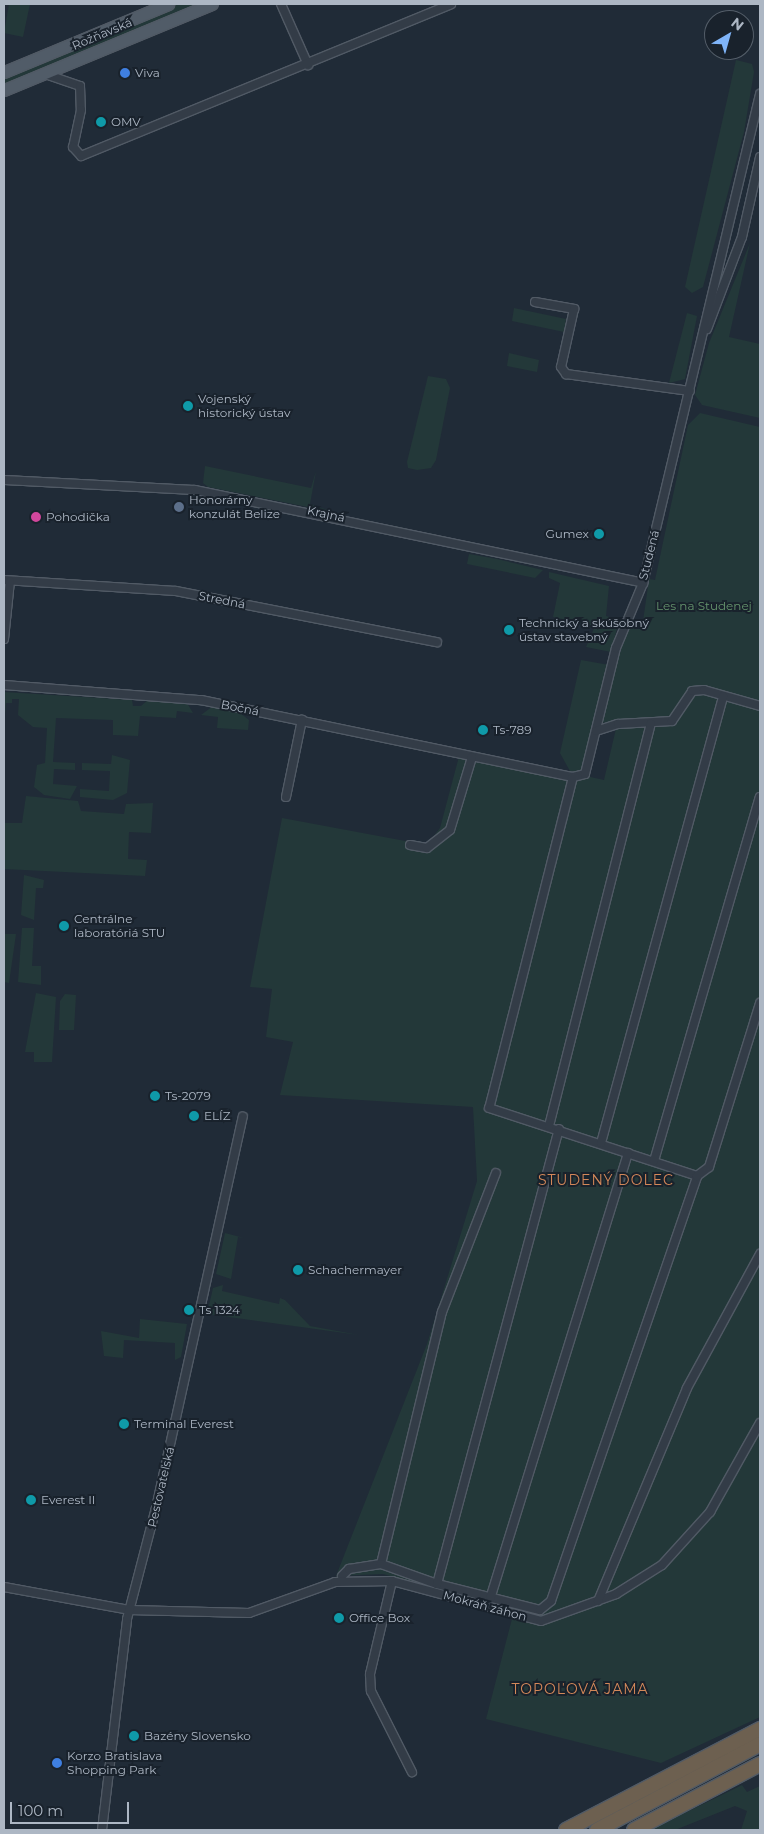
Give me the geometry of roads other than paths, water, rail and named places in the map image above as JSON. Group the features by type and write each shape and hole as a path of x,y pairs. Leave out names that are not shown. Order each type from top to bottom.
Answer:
{"highway":[{"path":"566,1830 760,1729"},
{"path":"597,1830 760,1744"},
{"path":"634,1830 760,1764"}],"main road":[{"name":"Rožňavská","path":"4,72 168,4"},
{"name":"Rožňavská","path":"4,90 212,4"}],"street":[{"path":"281,4 308,65"},
{"path":"44,74 80,86 81,110 73,147 81,156 308,65 451,4"},
{"name":"Studená","path":"585,774 616,648 643,583 702,343 760,94"},
{"name":"Studená","path":"702,343 732,268 760,157"},
{"path":"535,302 574,309 561,367 566,374 690,391"},
{"name":"Krajná","path":"4,480 195,490 643,583"},
{"path":"4,639 7,581"},
{"name":"Stredná","path":"7,581 176,591 437,642"},
{"name":"Bočná","path":"4,685 135,692 302,720 573,777 585,774"},
{"path":"596,731 618,724 651,724 672,721 692,691 723,696 760,706"},
{"path":"601,1143 723,696"},
{"path":"286,797 302,720"},
{"path":"549,1126 651,724"},
{"path":"410,845 427,848 450,830 472,757"},
{"path":"573,777 490,1108 559,1129 696,1176"},
{"path":"654,1161 760,797"},
{"path":"342,1576 349,1569 381,1564 437,1584 490,1599 540,1610 551,1601 696,1176 708,1167 760,1003"},
{"name":"Pestovateľská","path":"102,1830 129,1610 156,1508 243,1117"},
{"path":"437,1584 559,1129"},
{"path":"490,1599 628,1153"},
{"path":"381,1564 442,1312 496,1173"},
{"path":"598,1601 687,1388 760,1254"},
{"name":"Mokráň záhon","path":"4,1587 129,1610 248,1613 334,1582 392,1581 541,1621 598,1601 662,1565 691,1537 760,1423"},
{"path":"392,1581 370,1674 371,1691 412,1772"}],"place":[{"name":"Viva","path":"125,73"},
{"name":"OMV","path":"101,122"},
{"name":"Vojenský historický ústav","path":"188,406"},
{"name":"Honorárny konzulát Belize","path":"179,507"},
{"name":"Pohodička","path":"36,517"},
{"name":"Gumex","path":"599,534"},
{"name":"Technický a skúšobný ústav stavebný","path":"509,630"},
{"name":"Ts-789","path":"483,730"},
{"name":"Centrálne laboratóriá STU","path":"64,926"},
{"name":"Ts-2079","path":"155,1096"},
{"name":"ELÍZ","path":"194,1116"},
{"name":"Schachermayer","path":"298,1270"},
{"name":"Ts 1324","path":"189,1310"},
{"name":"Terminal Everest","path":"124,1424"},
{"name":"Everest II","path":"31,1500"},
{"name":"Office Box","path":"339,1618"},
{"name":"Bazény Slovensko","path":"134,1736"},
{"name":"Korzo Bratislava Shopping Park","path":"57,1763"}],"district":[{"name":"STUDENÝ DOLEC","path":"606,1180"},
{"name":"TOPOĽOVÁ JAMA","path":"580,1689"}],"park label":[{"name":"Les na Studenej","path":"704,606"}]}
